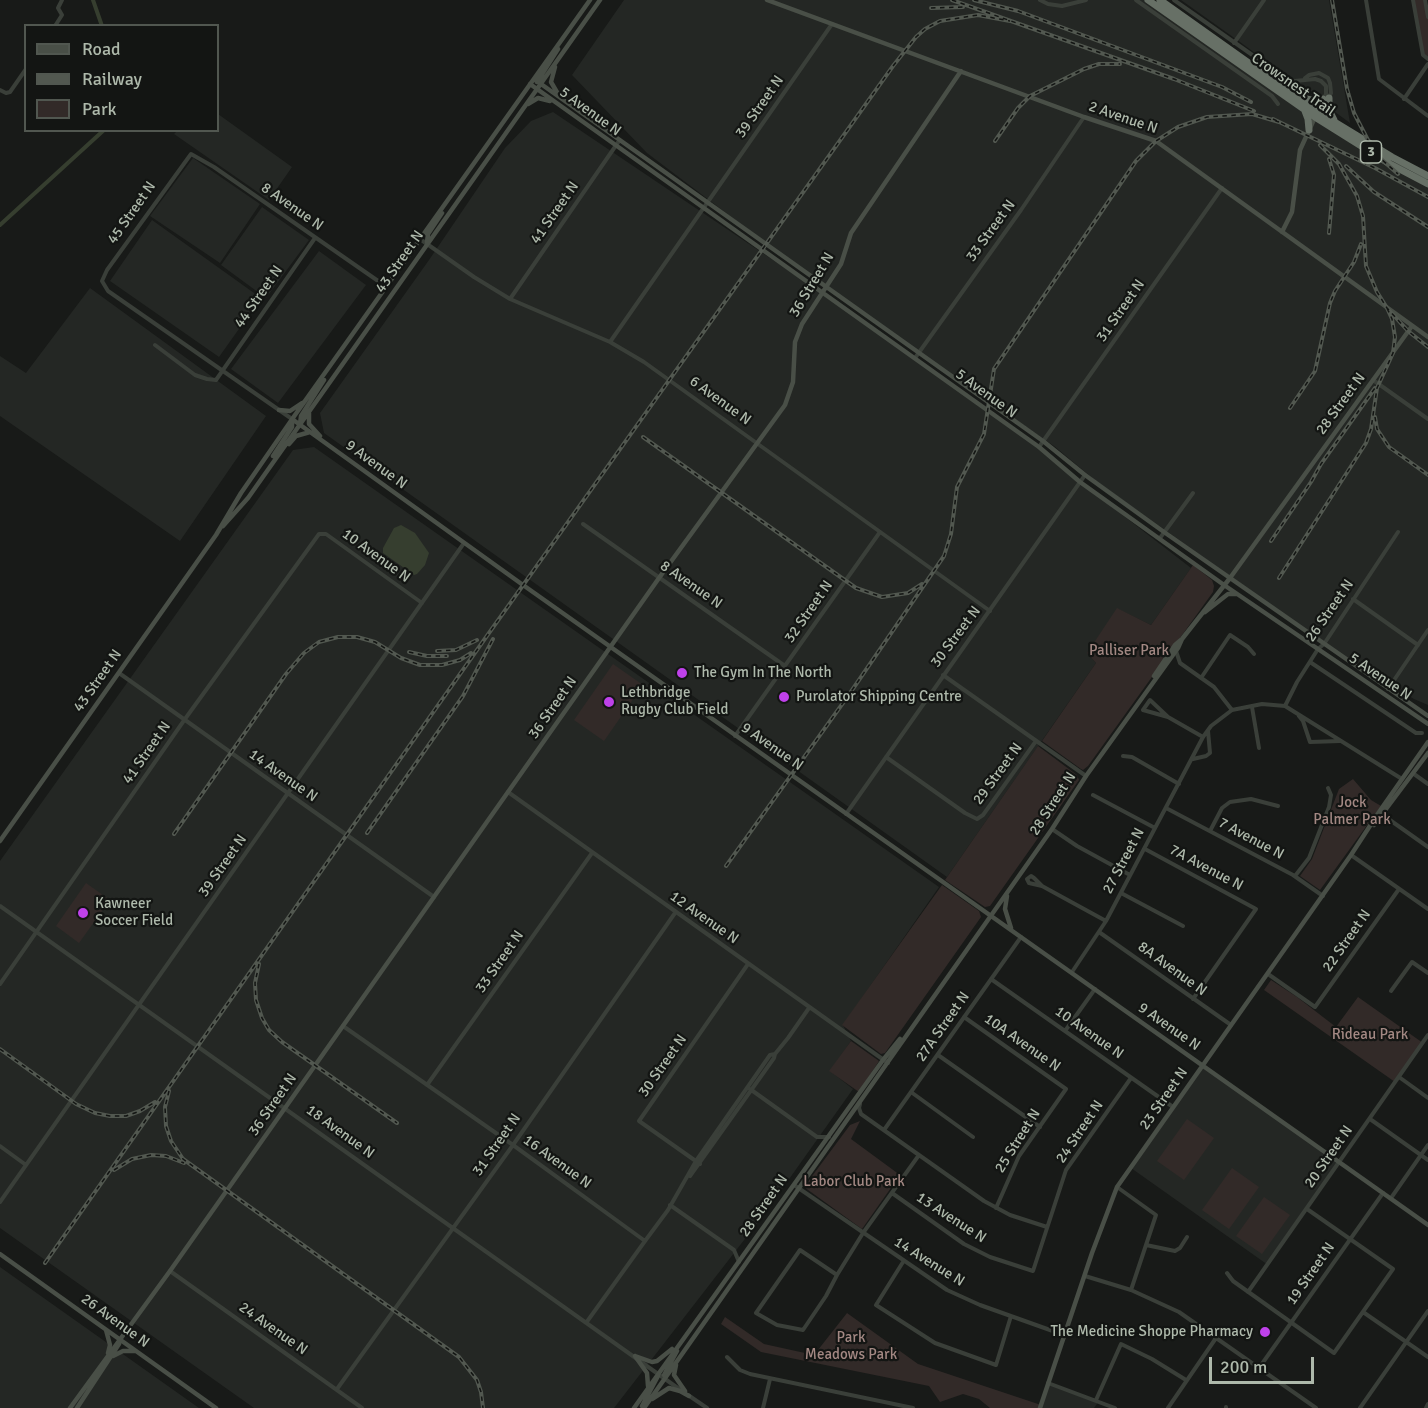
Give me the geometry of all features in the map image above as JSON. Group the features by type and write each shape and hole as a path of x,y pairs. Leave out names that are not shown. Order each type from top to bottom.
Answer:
{"highway":[{"name":"Crowsnest Trail","path":"1148,0 1303,109 1341,126 1428,176"},
{"name":"Crowsnest Trail","path":"1160,0 1293,93 1317,114 1366,149 1428,184"},
{"path":"1293,93 1312,101 1326,98 1334,120 1341,126"},
{"path":"1303,109 1308,119 1309,130"}],"main road":[{"name":"43 Street N","path":"0,841 216,535 237,499 292,419 457,187 535,83 590,0"},
{"name":"43 Street N","path":"216,535 242,505 312,407 524,106 535,83 560,55 600,0"},
{"name":"2 Avenue N","path":"767,0 1084,117 1156,141 1428,337"},
{"path":"560,55 551,79 553,87 562,98"},
{"name":"36 Street N","path":"70,1408 122,1339 610,647 785,405 793,382 795,342 802,324 841,264 851,233 961,71"},
{"name":"5 Avenue N","path":"535,83 562,98 618,143 916,356 1039,447 1080,482 1224,585 1428,723"},
{"name":"5 Avenue N","path":"535,83 563,108 618,143"},
{"path":"524,106 538,98 546,99 563,108"},
{"path":"1282,232 1292,212 1300,150 1317,114"},
{"path":"427,244 428,234 457,187"},
{"name":"28 Street N","path":"644,1406 820,1148 917,1019 991,915 1052,829 1086,776 1176,651 1182,639 1230,578 1412,326"},
{"name":"5 Avenue N","path":"916,356 1043,441 1085,475 1164,532 1427,714"},
{"path":"300,424 301,416 332,363"},
{"path":"279,410 292,410 308,397"},
{"path":"312,407 308,415 309,424 328,445"},
{"path":"263,476 292,427 292,419"},
{"name":"9 Avenue N","path":"292,419 735,736 1428,1225"},
{"path":"282,449 296,436 310,432"},
{"path":"1196,620 1228,594 1242,596"},
{"name":"28 Street N","path":"1147,690 1160,666 1182,639"},
{"name":"23 Street N","path":"1040,1408 1117,1187 1352,855 1428,742"},
{"name":"23 Street N","path":"1381,813 1414,774 1428,753"},
{"path":"1008,891 1005,909 1012,931"},
{"name":"28 Street N","path":"633,1408 747,1251 846,1122 885,1061"},
{"name":"26 Avenue N","path":"0,1254 216,1408"},
{"path":"664,1378 665,1372 698,1317"},
{"path":"106,1328 110,1345 109,1357 123,1351 137,1351"},
{"path":"635,1356 652,1362 657,1361 678,1344"},
{"path":"681,1354 674,1369 674,1375 689,1396"},
{"path":"635,1356 647,1372 647,1389"},
{"name":"36 Street N","path":"77,1408 109,1357"},
{"path":"644,1406 658,1373"},
{"path":"644,1406 666,1389 673,1388 689,1396"}],"street":[{"path":"56,24 63,15 58,8 62,0"},
{"path":"1040,0 1062,6 1086,0"},
{"path":"1136,0 1272,96 1278,104"},
{"path":"1174,0 1288,80 1318,79 1324,83 1326,98 1317,114"},
{"path":"1234,43 1264,0"},
{"path":"1366,0 1381,82 1428,116"},
{"path":"1413,0 1423,55 1428,59"},
{"path":"1425,0 1428,17"},
{"name":"39 Street N","path":"610,342 832,24"},
{"path":"1404,99 1428,64"},
{"path":"0,90 10,92 24,72"},
{"name":"33 Street N","path":"916,356 1021,210 1084,117"},
{"name":"41 Street N","path":"510,299 618,143"},
{"name":"8 Avenue N","path":"189,156 196,155 381,283"},
{"name":"45 Street N","path":"104,287 102,280 107,270 189,156"},
{"name":"31 Street N","path":"1039,447 1222,188"},
{"name":"44 Street N","path":"222,370 315,238"},
{"name":"6 Avenue N","path":"420,239 510,299 610,342 644,362 990,611"},
{"name":"9 Avenue N","path":"104,287 292,419"},
{"path":"155,345 195,375 207,380 216,380 222,370"},
{"path":"1373,380 1428,419"},
{"name":"30 Street N","path":"846,814 1085,475"},
{"path":"1160,538 1192,493"},
{"name":"8 Avenue N","path":"583,524 785,666"},
{"name":"32 Street N","path":"735,736 880,532"},
{"name":"26 Street N","path":"1285,706 1287,698 1318,649 1324,644 1398,532"},
{"name":"10 Avenue N","path":"316,537 319,534 326,534 422,603"},
{"name":"41 Street N","path":"0,984 184,719 316,537"},
{"name":"39 Street N","path":"0,1202 464,543"},
{"path":"1353,599 1418,645"},
{"path":"1388,689 1428,630"},
{"path":"1201,678 1230,635 1254,654"},
{"path":"1176,651 1180,663"},
{"name":"5 Avenue N","path":"1310,662 1416,733 1422,733"},
{"path":"1167,663 1180,663 1214,687 1232,710 1262,704 1285,706 1402,779"},
{"name":"14 Avenue N","path":"119,673 434,897"},
{"path":"943,675 1086,776"},
{"path":"1168,717 1143,710 1150,700 1168,717 1203,737"},
{"path":"1252,707 1260,748"},
{"name":"27 Street N","path":"1071,972 1106,921 1203,737 1232,710"},
{"path":"1296,712 1303,721 1310,742 1343,741"},
{"name":"27 Street N","path":"1192,759 1206,756 1209,753 1208,730"},
{"name":"29 Street N","path":"886,757 977,819 983,815 1036,741"},
{"path":"1123,756 1132,757 1179,784"},
{"path":"1414,774 1428,784"},
{"path":"1295,876 1309,858 1329,807 1331,799 1328,788"},
{"name":"12 Avenue N","path":"508,792 885,1061"},
{"path":"1093,795 1155,828"},
{"path":"1210,831 1222,808 1230,802 1251,799 1278,806"},
{"name":"7 Avenue N","path":"1166,808 1295,876 1323,896"},
{"path":"1381,813 1428,847"},
{"path":"1052,829 1077,846 1130,875"},
{"name":"7A Avenue N","path":"1145,849 1256,909 1193,999"},
{"name":"33 Street N","path":"428,1085 592,853"},
{"path":"1352,855 1428,909"},
{"path":"1042,886 1106,921"},
{"name":"22 Street N","path":"1268,974 1315,1007 1399,889"},
{"path":"1120,893 1184,926"},
{"name":"18 Avenue N","path":"0,906 707,1408"},
{"name":"31 Street N","path":"337,1389 513,1145 675,913"},
{"name":"8A Avenue N","path":"1099,932 1231,1025"},
{"name":"27A Street N","path":"884,1130 1021,937"},
{"path":"1391,991 1412,962 1428,973"},
{"name":"30 Street N","path":"698,1162 639,1120 748,964"},
{"name":"10 Avenue N","path":"991,979 1173,1107"},
{"path":"1065,1030 1095,989"},
{"path":"586,1323 670,1205 749,1089 770,1054 774,1054 788,1038 809,1008"},
{"name":"10A Avenue N","path":"964,1017 1066,1089"},
{"name":"16 Avenue N","path":"343,1026 645,1241"},
{"name":"20 Street N","path":"1248,1292 1428,1036"},
{"path":"938,1055 1040,1127"},
{"path":"1399,1077 1428,1098"},
{"name":"24 Street N","path":"1033,1271 1066,1170 1131,1078"},
{"path":"749,1089 817,1137 829,1137"},
{"name":"25 Street N","path":"996,1208 1020,1156 1066,1089"},
{"path":"911,1092 973,1137"},
{"path":"861,1099 859,1108 861,1114 996,1208 1047,1227"},
{"path":"846,1122 853,1116 861,1114"},
{"path":"1370,1119 1428,1160"},
{"path":"817,1137 820,1148"},
{"path":"1391,1198 1428,1145"},
{"path":"0,1146 27,1165"},
{"path":"837,1275 800,1250 756,1312 777,1325 803,1330 826,1297 863,1233 919,1155"},
{"name":"14 Avenue N","path":"796,1186 936,1284 958,1296 1064,1335"},
{"path":"1117,1187 1156,1215 1131,1290"},
{"name":"13 Avenue N","path":"892,1193 970,1247 990,1257 1033,1271"},
{"name":"19 Street N","path":"1259,1368 1383,1193"},
{"path":"670,1205 734,1250 747,1251"},
{"path":"1227,1273 1233,1281 1334,1353 1393,1269 1307,1209"},
{"path":"1146,1245 1175,1251 1180,1248 1187,1237"},
{"path":"734,1250 739,1262"},
{"path":"903,1262 876,1305 936,1343 996,1365 1011,1316"},
{"name":"24 Avenue N","path":"170,1271 362,1408"},
{"path":"1085,1276 1131,1290 1179,1312 1316,1408"},
{"path":"1360,1408 1428,1311"},
{"path":"1363,1312 1428,1357"},
{"path":"1168,1408 1216,1338"},
{"path":"1096,1400 1121,1344 1152,1359 1186,1380"},
{"path":"727,1357 745,1372 770,1379 913,1408"},
{"path":"763,1408 770,1379"},
{"path":"1048,1383 1115,1408"}],"shaded area":[{"path":"624,0 1148,0 1315,117 1428,183 1428,705 1414,699 1333,649 1096,481 1054,446 825,288 647,153 572,75"},
{"path":"1181,0 1329,0 1350,123 1240,42"},
{"path":"553,112 822,293 1039,447 1080,482 1191,568 1151,625 1118,609 1087,653 1096,663 947,877 324,433 320,413 505,148 531,121"},
{"path":"219,115 292,167 269,200 174,134 176,132 219,132"},
{"path":"193,158 260,204 220,263 150,216"},
{"path":"262,207 309,240 266,298 221,265"},
{"path":"152,220 261,298 219,357 110,281"},
{"path":"319,251 366,285 278,403 231,369"},
{"path":"90,288 266,416 180,541 0,416 0,356 26,373"},
{"path":"314,447 939,887 843,1025 851,1041 830,1071 853,1089 765,1213 614,1408 254,1408 0,1228 0,861 293,450"},
{"path":"401,525 415,533 429,553 425,565 414,575 383,553 383,548 394,528"},
{"path":"1203,1065 1340,1162 1268,1265 1131,1168"},
{"path":"0,1267 199,1408 0,1408"},
{"path":"1048,1383 1099,1401 1094,1408 1040,1408"}],"green space":[{"path":"1413,0 1425,0 1428,17 1428,59 1423,55"},
{"name":"Palliser Park","path":"1193,565 1212,580 1213,592 1088,766 1081,769 1042,741 1096,663 1087,653 1117,608 1151,625"},
{"name":"Lethbridge Rugby Club Field","path":"613,664 643,685 604,741 574,720"},
{"path":"1038,746 1077,775 1079,780 990,906 985,907 945,880"},
{"name":"Jock Palmer Park","path":"1353,779 1371,800 1381,806 1320,890 1300,876 1312,859 1339,789"},
{"name":"Kawneer Soccer Field","path":"86,883 110,900 79,943 56,926"},
{"path":"942,885 979,911 981,917 885,1053 881,1054 842,1025"},
{"name":"Rideau Park","path":"1271,980 1336,1027 1358,997 1423,1043 1395,1082 1264,990"},
{"path":"851,1041 879,1061 859,1092 829,1071"},
{"path":"1187,1119 1214,1138 1184,1180 1157,1161"},
{"name":"Labor Club Park","path":"860,1121 851,1139 900,1175 862,1229 804,1187 850,1125"},
{"path":"1232,1168 1259,1187 1229,1229 1202,1210"},
{"path":"1264,1197 1290,1215 1262,1254 1236,1236"},
{"name":"Park Meadows Park","path":"847,1313 918,1364 1041,1405 1040,1408 990,1408 979,1399 963,1394 940,1402 929,1386 761,1352 721,1324 725,1317 764,1344 814,1355"}],"waterway":[{"path":"93,0 101,24"},
{"path":"0,225 102,132"}],"railway":[{"path":"952,0 1174,79 1254,111"},
{"path":"974,0 1018,11 1222,87 1251,102"},
{"path":"1332,0 1347,89 1354,113 1380,158 1398,174"},
{"path":"931,8 963,7"},
{"path":"45,1263 484,640 893,66 916,37 940,21 978,15 1010,21"},
{"path":"995,141 1018,108 1030,96 1084,69 1099,64 1120,64"},
{"path":"726,866 848,696 944,556 951,534 957,487 984,434 994,369 1136,161 1156,141 1178,127 1207,117 1252,114 1279,122"},
{"path":"1273,119 1375,168 1428,197"},
{"path":"1320,145 1339,164 1357,196 1363,216 1366,266 1377,292 1387,308 1408,331 1428,347"},
{"path":"1329,159 1334,175 1329,233"},
{"path":"1346,166 1374,192 1428,227"},
{"path":"1290,408 1315,371 1330,303 1354,262 1361,244"},
{"path":"1279,578 1366,443 1371,429 1377,388 1393,353 1395,337 1392,319 1387,308"},
{"path":"1271,541 1321,464 1375,388"},
{"path":"1375,417 1377,429 1389,447 1428,475"},
{"path":"643,437 856,588 882,597 908,593 922,584"},
{"path":"174,834 286,674 304,653 319,642 338,637 357,637 375,642 401,658 420,665 442,665 460,660 471,653"},
{"path":"367,833 463,696 493,639"},
{"path":"437,651 456,650 477,640"},
{"path":"409,652 427,656 447,656"},
{"path":"259,964 255,983 256,1000 269,1030 282,1042 397,1123"},
{"path":"0,1049 76,1104 95,1113 126,1116 155,1102"},
{"path":"169,1091 165,1107 166,1126 171,1141 183,1159 459,1357 477,1380 483,1408"},
{"path":"114,1170 132,1159 151,1155 166,1156 184,1163"}],"place":[{"name":"The Gym In The North","path":"682,673"},
{"name":"Purolator Shipping Centre","path":"784,697"},
{"name":"Lethbridge Rugby Club Field","path":"609,702"},
{"name":"Kawneer Soccer Field","path":"83,913"},
{"name":"The Medicine Shoppe Pharmacy","path":"1265,1332"}]}
